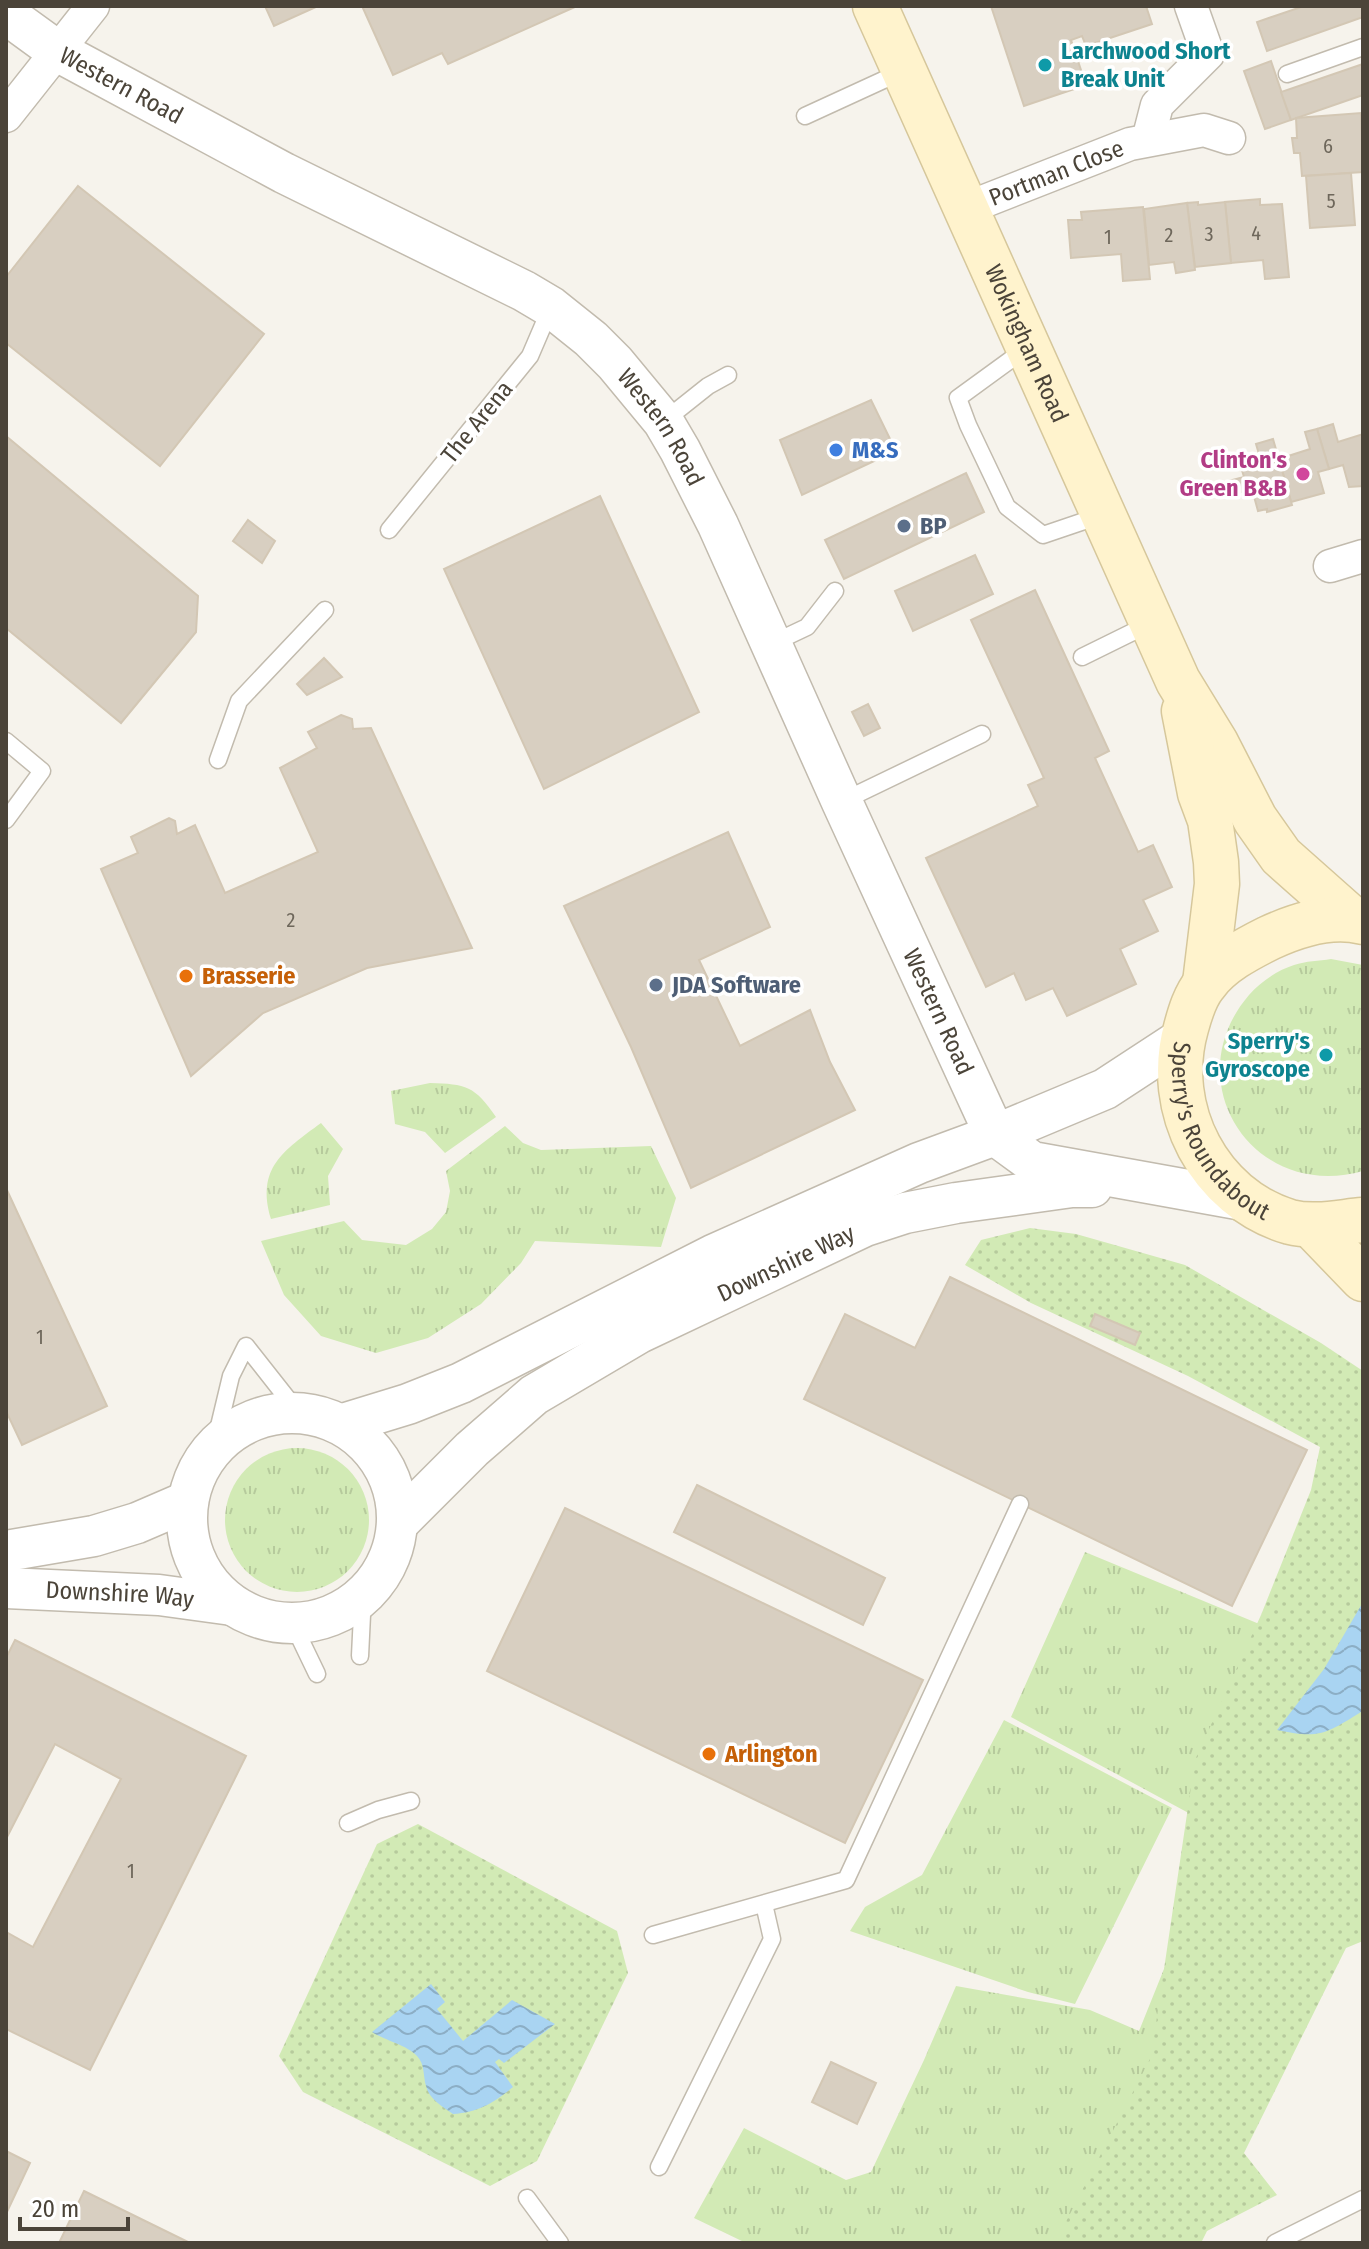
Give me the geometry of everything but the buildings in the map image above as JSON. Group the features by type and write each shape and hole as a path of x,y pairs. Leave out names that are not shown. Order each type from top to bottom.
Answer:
{"main road":[{"name":"Wokingham Road","path":"875,6 1178,681 1216,743 1255,819 1281,856 1357,920"},
{"name":"Wokingham Road","path":"1178,681 1200,793 1210,820 1216,862 1217,884 1205,983"},
{"name":"Sperry's Roundabout","path":"1357,920 1318,921 1286,930 1242,952 1205,983 1191,1011 1180,1053 1182,1108 1193,1136 1215,1170 1243,1200 1291,1222 1311,1225 1363,1220"},
{"path":"1311,1225 1363,1279"}],"street":[{"path":"6,116 93,6"},
{"name":"Portman Close","path":"1148,140 1157,105 1208,54 1191,6"},
{"name":"Western Road","path":"6,14 57,51 284,173 472,263 551,307 615,363 663,421 718,525 995,1135"},
{"name":"Portman Close","path":"967,208 1130,144 1204,130 1229,138"},
{"path":"1330,566 1363,556"},
{"name":"Downshire Way","path":"346,1423 408,1404 461,1383 713,1255 919,1163 1105,1089 1183,1038"},
{"path":"995,1135 1032,1162 1243,1200"},
{"name":"Downshire Way","path":"399,1522 472,1449 534,1395 616,1344 865,1226 905,1213 956,1203 1072,1187 1116,1187 1243,1200"},
{"path":"298,1412 346,1423 386,1469 399,1522 391,1557 375,1586 340,1614 307,1623 265,1620 232,1605 214,1589 195,1558 187,1529 188,1501 198,1469 214,1447 233,1430 274,1414 298,1412"},
{"name":"Downshire Way","path":"6,1551 94,1536 137,1523 188,1501"},
{"name":"Downshire Way","path":"6,1588 159,1595 232,1605"}],"lane":[{"path":"1287,74 1363,47"},
{"path":"805,116 904,71"},
{"name":"The Arena","path":"389,530 530,356 551,307"},
{"path":"1028,347 958,398 968,425 1007,507 1043,535 1103,515"},
{"path":"663,421 708,386 728,375"},
{"path":"771,644 807,627 835,591"},
{"path":"218,760 239,701 325,610"},
{"path":"1082,657 1152,623"},
{"path":"842,802 982,734"},
{"path":"6,741 42,771 6,820"},
{"path":"214,1447 231,1376 246,1346 298,1412"},
{"path":"653,1935 846,1880 1020,1504"},
{"path":"360,1656 363,1594"},
{"path":"292,1622 317,1674"},
{"path":"348,1823 411,1801"},
{"path":"659,2167 772,1939 764,1904"},
{"path":"527,2198 560,2243"},
{"path":"1275,2243 1363,2199"}],"green space":[{"path":"1331,959 1363,965 1363,1171 1323,1176 1288,1169 1259,1152 1237,1127 1224,1097 1220,1063 1228,1029 1253,990 1288,967"},
{"path":"430,1083 453,1084 469,1089 482,1099 496,1117 445,1153 425,1132 395,1124 391,1091"},
{"path":"321,1123 343,1149 328,1176 330,1205 271,1219 267,1186 276,1162"},
{"path":"505,1126 523,1143 541,1150 651,1146 676,1198 661,1247 535,1241 521,1263 481,1304 428,1338 376,1353 321,1336 284,1295 261,1241 344,1221 362,1240 406,1245 432,1229 446,1212 450,1191 446,1171"},
{"path":"1030,1228 1076,1234 1185,1265 1321,1343 1363,1371 1363,1941 1346,1948 1244,2153 1277,2195 1207,2231 1201,2243 1055,2243 1151,2057 1195,1760 1261,1615 1311,1490 1320,1447 1188,1376 1031,1303 965,1265 981,1240"},
{"path":"297,1448 325,1453 348,1469 364,1492 369,1520 364,1548 348,1571 325,1587 297,1592 269,1587 246,1571 230,1548 225,1520 230,1492 246,1469 269,1453"},
{"path":"1085,1552 1293,1638 1107,2243 746,2243 694,2218 744,2128 846,2180 871,2172 956,1986 1090,2010 1139,2031 1220,1830 1011,1717"},
{"path":"1004,1720 1172,1808 1075,2004 1028,1992 850,1931 865,1907 922,1875"},
{"path":"418,1824 617,1931 628,1973 537,2161 490,2186 303,2092 279,2056 377,1844"}],"water":[{"path":"1363,1602 1361,1712 1322,1733 1277,1730 1324,1669"},
{"path":"431,1984 445,2002 437,2009 463,2041 512,2000 555,2024 504,2063 499,2059 495,2062 513,2087 478,2109 453,2114 433,2099 428,2091 420,2059 408,2049 372,2032"}],"place":[{"name":"Larchwood Short Break Unit","path":"1045,65"},
{"name":"M&S","path":"836,450"},
{"name":"Clinton's Green B&B","path":"1303,474"},
{"name":"BP","path":"904,526"},
{"name":"Brasserie","path":"186,976"},
{"name":"JDA Software","path":"656,985"},
{"name":"Sperry's Gyroscope","path":"1326,1055"},
{"name":"Arlington","path":"709,1754"}]}
